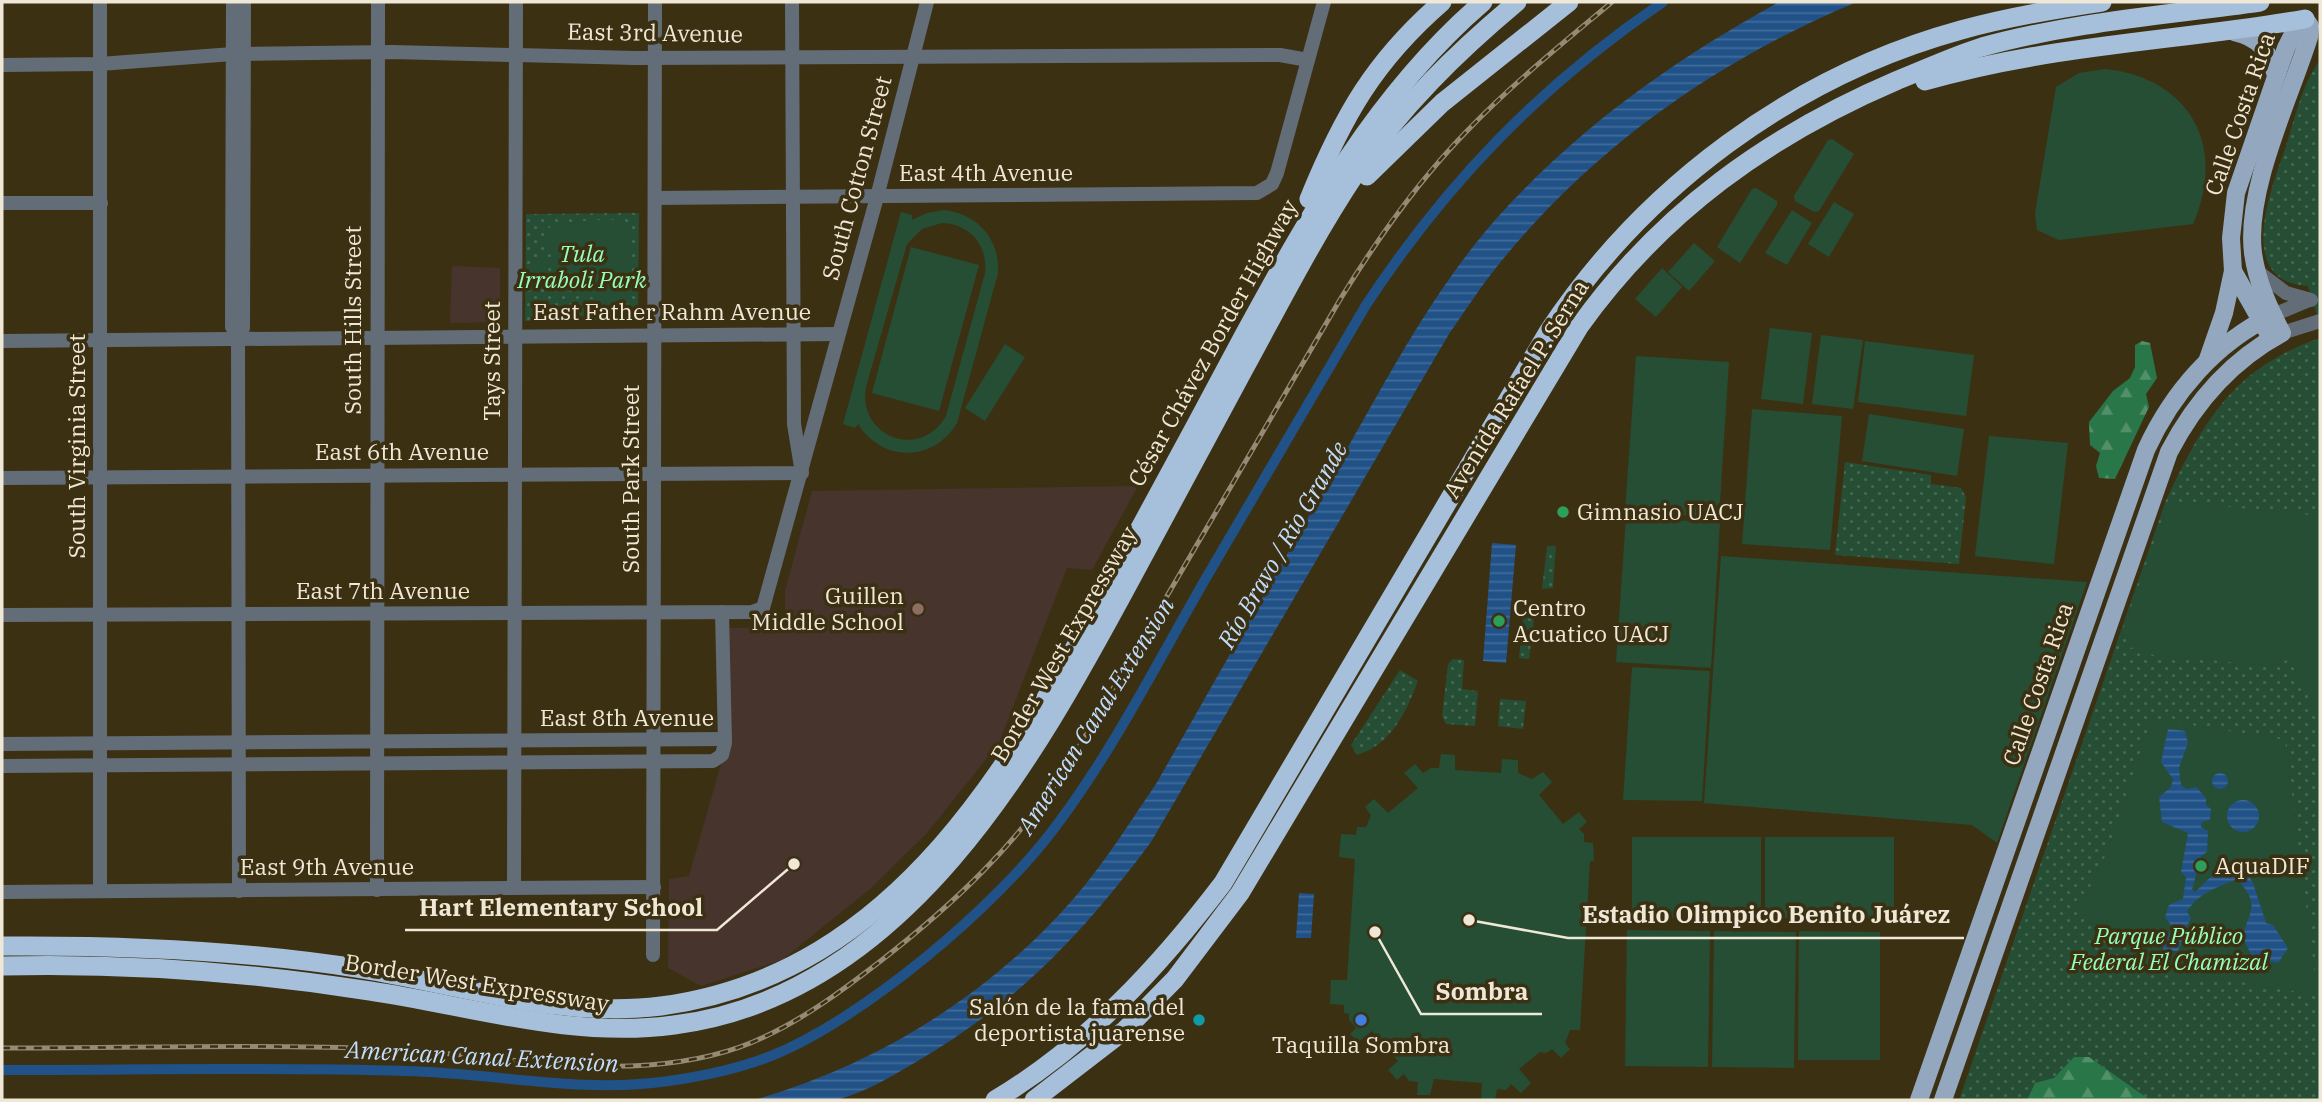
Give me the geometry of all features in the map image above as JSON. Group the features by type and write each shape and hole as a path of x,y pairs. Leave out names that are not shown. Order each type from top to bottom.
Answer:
{"highway":[{"path":"1286,269 1334,142 1362,91 1386,55 1442,2"},
{"name":"César Chávez Border Highway","path":"2,946 125,947 258,956 358,968 556,1004 613,1009 655,1007 725,994 770,978 821,950 855,927 906,883 994,781 1101,619 1286,269 1323,193 1368,128 1423,62 1483,2"},
{"path":"1317,236 1357,172 1402,112 1449,62 1517,2"},
{"path":"1286,269 1395,146 1441,103 1569,2"},
{"name":"Avenida Rafael P. Serna","path":"995,1100 1061,1055 1107,1014 1165,956 1223,883 1548,331 1583,282 1645,214 1707,158 1743,131 1822,86 1867,65 1959,30 2102,2"},
{"name":"Avenida Rafael P. Serna","path":"1034,1100 1135,1019 1175,979 1240,894 1573,336 1620,274 1698,200 1756,153 1832,110 1951,58 2023,37 2260,2"},
{"path":"1872,91 2005,61 2234,32 2313,18"},
{"name":"Border West Expressway","path":"2,966 100,966 267,977 376,992 582,1028 671,1026 748,1007 794,987 848,954 907,905 951,859 1025,765 1101,619"}],"main road":[{"name":"Calle Costa Rica","path":"1943,1100 2169,452 2198,404 2218,381 2277,336 2233,271 2231,238 2236,193 2276,75 2295,30 2313,18"},
{"name":"Calle Costa Rica","path":"2267,318 2253,251 2255,206 2313,18"},
{"path":"2234,32 2251,36 2264,47 2276,75"},
{"path":"2294,82 2320,47"},
{"path":"2208,360 2224,313 2233,271"},
{"name":"Calle Costa Rica","path":"1919,1100 2146,450 2171,402 2208,360 2267,318"}],"street":[{"name":"South Virginia Street","path":"100,2 100,891"},
{"path":"233,2 239,54"},
{"path":"239,891 238,338 232,327 239,54 244,2"},
{"name":"South Hills Street","path":"377,890 378,2"},
{"name":"Tays Street","path":"514,888 516,2"},
{"name":"South Park Street","path":"653,955 655,2"},
{"path":"792,2 792,334 794,424 802,473"},
{"name":"South Cotton Street","path":"763,608 877,197 927,2"},
{"path":"1308,60 1324,2"},
{"name":"East 3rd Avenue","path":"2,65 100,64 239,54 376,52 655,58 1280,55 1308,60"},
{"name":"East 4th Avenue","path":"655,198 1257,193 1272,184 1308,60"},
{"path":"2,203 101,202"},
{"path":"2257,271 2286,293 2316,299"},
{"path":"2267,318 2316,299"},
{"path":"2277,336 2320,321"},
{"name":"East Father Rahm Avenue","path":"2,341 838,334"},
{"name":"East 6th Avenue","path":"2,478 802,473"},
{"name":"East 7th Avenue","path":"2,615 654,613 752,612 763,608"},
{"path":"722,612 725,739"},
{"name":"East 8th Avenue","path":"2,744 725,739 718,760 654,763 2,766"},
{"name":"East 9th Avenue","path":"2,892 654,887"}],"shaded area":[{"path":"452,266 500,268 500,322 450,323"},
{"name":"Guillen Middle School","path":"1138,486 1092,570 1067,568 999,743 927,833 870,889 782,960 701,986 668,968 669,879 689,876 721,764 729,748 727,628 785,627 785,591 812,491"}],"green space":[{"path":"2320,60 2320,325 2308,286 2285,281 2271,268 2264,251 2264,230 2273,185 2300,102 2308,80"},
{"path":"2105,69 2135,75 2159,86 2179,101 2194,121 2203,143 2206,168 2202,195 2193,224 2059,240 2037,230 2035,213 2056,87 2079,73"},
{"path":"1832,139 1854,154 1819,211 1814,212 1795,201 1794,196 1828,140"},
{"path":"1756,188 1777,201 1777,205 1740,263 1717,247 1752,189"},
{"path":"1834,202 1854,214 1829,257 1808,244"},
{"path":"944,210 956,212 977,223 991,239 998,261 998,273 957,423 947,436 935,445 908,453 880,446 868,437 858,424 855,428 843,424 901,212 912,215 912,220 927,213","holes":["942,223 952,224 969,232 980,245 985,273 946,416 935,430 922,437 907,440 893,437 881,430 871,419 866,404 866,387 907,244 922,229"]},
{"path":"1792,210 1812,223 1787,265 1765,253"},
{"name":"Tula Irraboli Park","path":"639,213 638,320 525,321 526,214"},
{"path":"591,220 620,220 632,232 625,306 580,292 559,272 552,259 547,228"},
{"path":"1694,243 1715,261 1689,291 1668,272"},
{"path":"911,247 979,265 939,411 872,393"},
{"path":"533,259 548,260 549,288 532,288"},
{"path":"1662,268 1682,287 1656,317 1635,299"},
{"path":"1770,328 1812,333 1803,404 1761,399"},
{"path":"1821,335 1863,340 1853,409 1812,404"},
{"name":"Parque Público Federal El Chamizal","path":"2320,338 2320,1100 1959,1100 2166,500 2193,446 2224,401 2264,365 2290,350"},
{"path":"1865,341 1974,355 1966,416 1858,402"},
{"path":"2142,341 2150,343 2157,378 2146,394 2149,407 2115,479 2099,478 2096,466 2100,453 2090,445 2089,422 2113,391 2130,378 2135,367 2135,345"},
{"path":"1005,344 1025,357 985,421 965,408"},
{"path":"1636,356 1729,362 1719,518 1625,511"},
{"path":"1752,409 1842,416 1830,550 1742,544"},
{"path":"1869,414 1964,429 1957,476 1862,461"},
{"path":"1989,436 2068,443 2054,564 1975,556"},
{"path":"1845,462 1931,475 1931,484 1961,488 1966,497 1959,564 1835,555"},
{"path":"2169,501 2320,516 2320,719 2289,659 2274,666 2134,653 2134,648 2126,647 2127,636 2121,635"},
{"path":"1626,517 1720,523 1711,668 1616,662"},
{"path":"1547,546 1556,546 1553,588 1542,589"},
{"path":"1721,556 2087,582 1997,843 1972,825 1704,803"},
{"path":"1525,601 1536,602 1529,659 1519,658"},
{"path":"1453,659 1464,660 1462,689 1478,691 1475,726 1446,724 1442,716 1448,664"},
{"path":"1632,667 1710,671 1702,801 1623,800"},
{"path":"1400,670 1418,681 1408,704 1396,726 1379,744 1357,755 1351,745"},
{"path":"1500,699 1526,701 1523,729 1498,726"},
{"name":"AquaDIF","path":"2153,719 2285,740 2317,991 2310,994 2218,978 2194,983 2185,981 2077,914 2107,852"},
{"path":"1441,754 1455,755 1455,770 1501,773 1502,759 1518,760 1518,773 1532,779 1543,772 1552,782 1539,795 1563,824 1579,812 1587,822 1579,829 1584,834 1584,842 1593,843 1594,861 1590,861 1580,1030 1570,1030 1565,1043 1570,1049 1561,1058 1552,1049 1546,1053 1540,1052 1519,1069 1531,1083 1521,1093 1511,1084 1506,1090 1497,1089 1495,1100 1481,1100 1482,1083 1434,1079 1430,1095 1417,1095 1418,1082 1409,1081 1404,1074 1397,1080 1388,1070 1398,1061 1372,1031 1358,1042 1350,1034 1356,1028 1349,1020 1349,1014 1344,1013 1344,1005 1330,1004 1331,980 1347,980 1355,859 1339,857 1341,834 1356,835 1357,827 1366,827 1371,815 1365,807 1374,799 1388,813 1418,788 1404,773 1415,764 1423,773 1431,768 1439,768"},
{"path":"1632,837 1761,837 1761,918 1632,918"},
{"path":"1765,837 1894,837 1894,918 1765,918"},
{"path":"1627,930 1710,931 1708,1067 1625,1066"},
{"path":"1714,931 1796,932 1794,1068 1712,1067"},
{"path":"1799,931 1880,932 1880,1060 1798,1060"},
{"path":"2074,1057 2089,1057 2150,1100 2027,1100 2035,1083 2054,1078"}],"water":[{"path":"1779,2 1857,2 1756,51 1662,110 1575,182 1499,264 1449,334 1151,842 1073,937 1046,965 986,1016 879,1083 839,1099 754,1100 844,1067 929,1022 1007,965 1075,897 1107,856 1156,784 1393,368 1431,306 1473,247 1528,186 1594,125 1664,72"},
{"path":"1492,543 1516,545 1506,663 1483,661"},
{"path":"2168,729 2185,731 2188,743 2179,768 2181,785 2186,789 2196,787 2211,809 2210,820 2202,822 2201,827 2208,831 2207,852 2201,856 2192,890 2195,892 2215,873 2232,864 2237,868 2243,867 2253,883 2266,923 2273,925 2288,948 2278,963 2253,958 2242,936 2252,905 2237,879 2210,891 2191,905 2187,912 2191,918 2186,928 2181,930 2179,936 2183,940 2178,951 2165,951 2160,944 2164,934 2172,933 2174,929 2165,917 2169,905 2183,899 2186,877 2181,872 2188,833 2162,822 2159,797 2171,787 2173,779 2161,762"},
{"path":"2220,773 2226,775 2226,787 2220,789 2214,787 2212,781 2214,775"},
{"path":"2243,800 2254,805 2259,816 2254,827 2243,832 2232,827 2227,816 2232,805"},
{"path":"1299,893 1314,894 1311,938 1296,938"}],"waterway":[{"name":"American Canal Extension","path":"2,1070 356,1070 439,1073 570,1084 636,1084 708,1074 759,1061 807,1039 846,1016 926,957 964,924 1031,857 1056,826 1116,736 1366,305 1429,217 1499,138 1537,102 1577,67 1663,2"}],"railway":[{"path":"2,1048 243,1046 388,1049 584,1066 649,1065 722,1053 751,1043 809,1012 865,973 932,919 983,871 1029,819 1070,762 1341,298 1384,232 1415,190 1484,114 1612,2"}],"place":[{"name":"Gimnasio UACJ","path":"1563,512"},
{"name":"Guillen Middle School","path":"918,609"},
{"name":"Centro Acuatico UACJ","path":"1499,621"},
{"name":"Hart Elementary School","path":"794,864"},
{"name":"AquaDIF","path":"2201,866"},
{"name":"Estadio Olimpico Benito Juárez","path":"1469,920"},
{"name":"Sombra","path":"1375,932"},
{"name":"Salón de la fama del deportista juarense","path":"1199,1020"},
{"name":"Taquilla Sombra","path":"1361,1020"}],"water label":[{"name":"Río Bravo / Rio Grande","path":"1283,545"}]}
